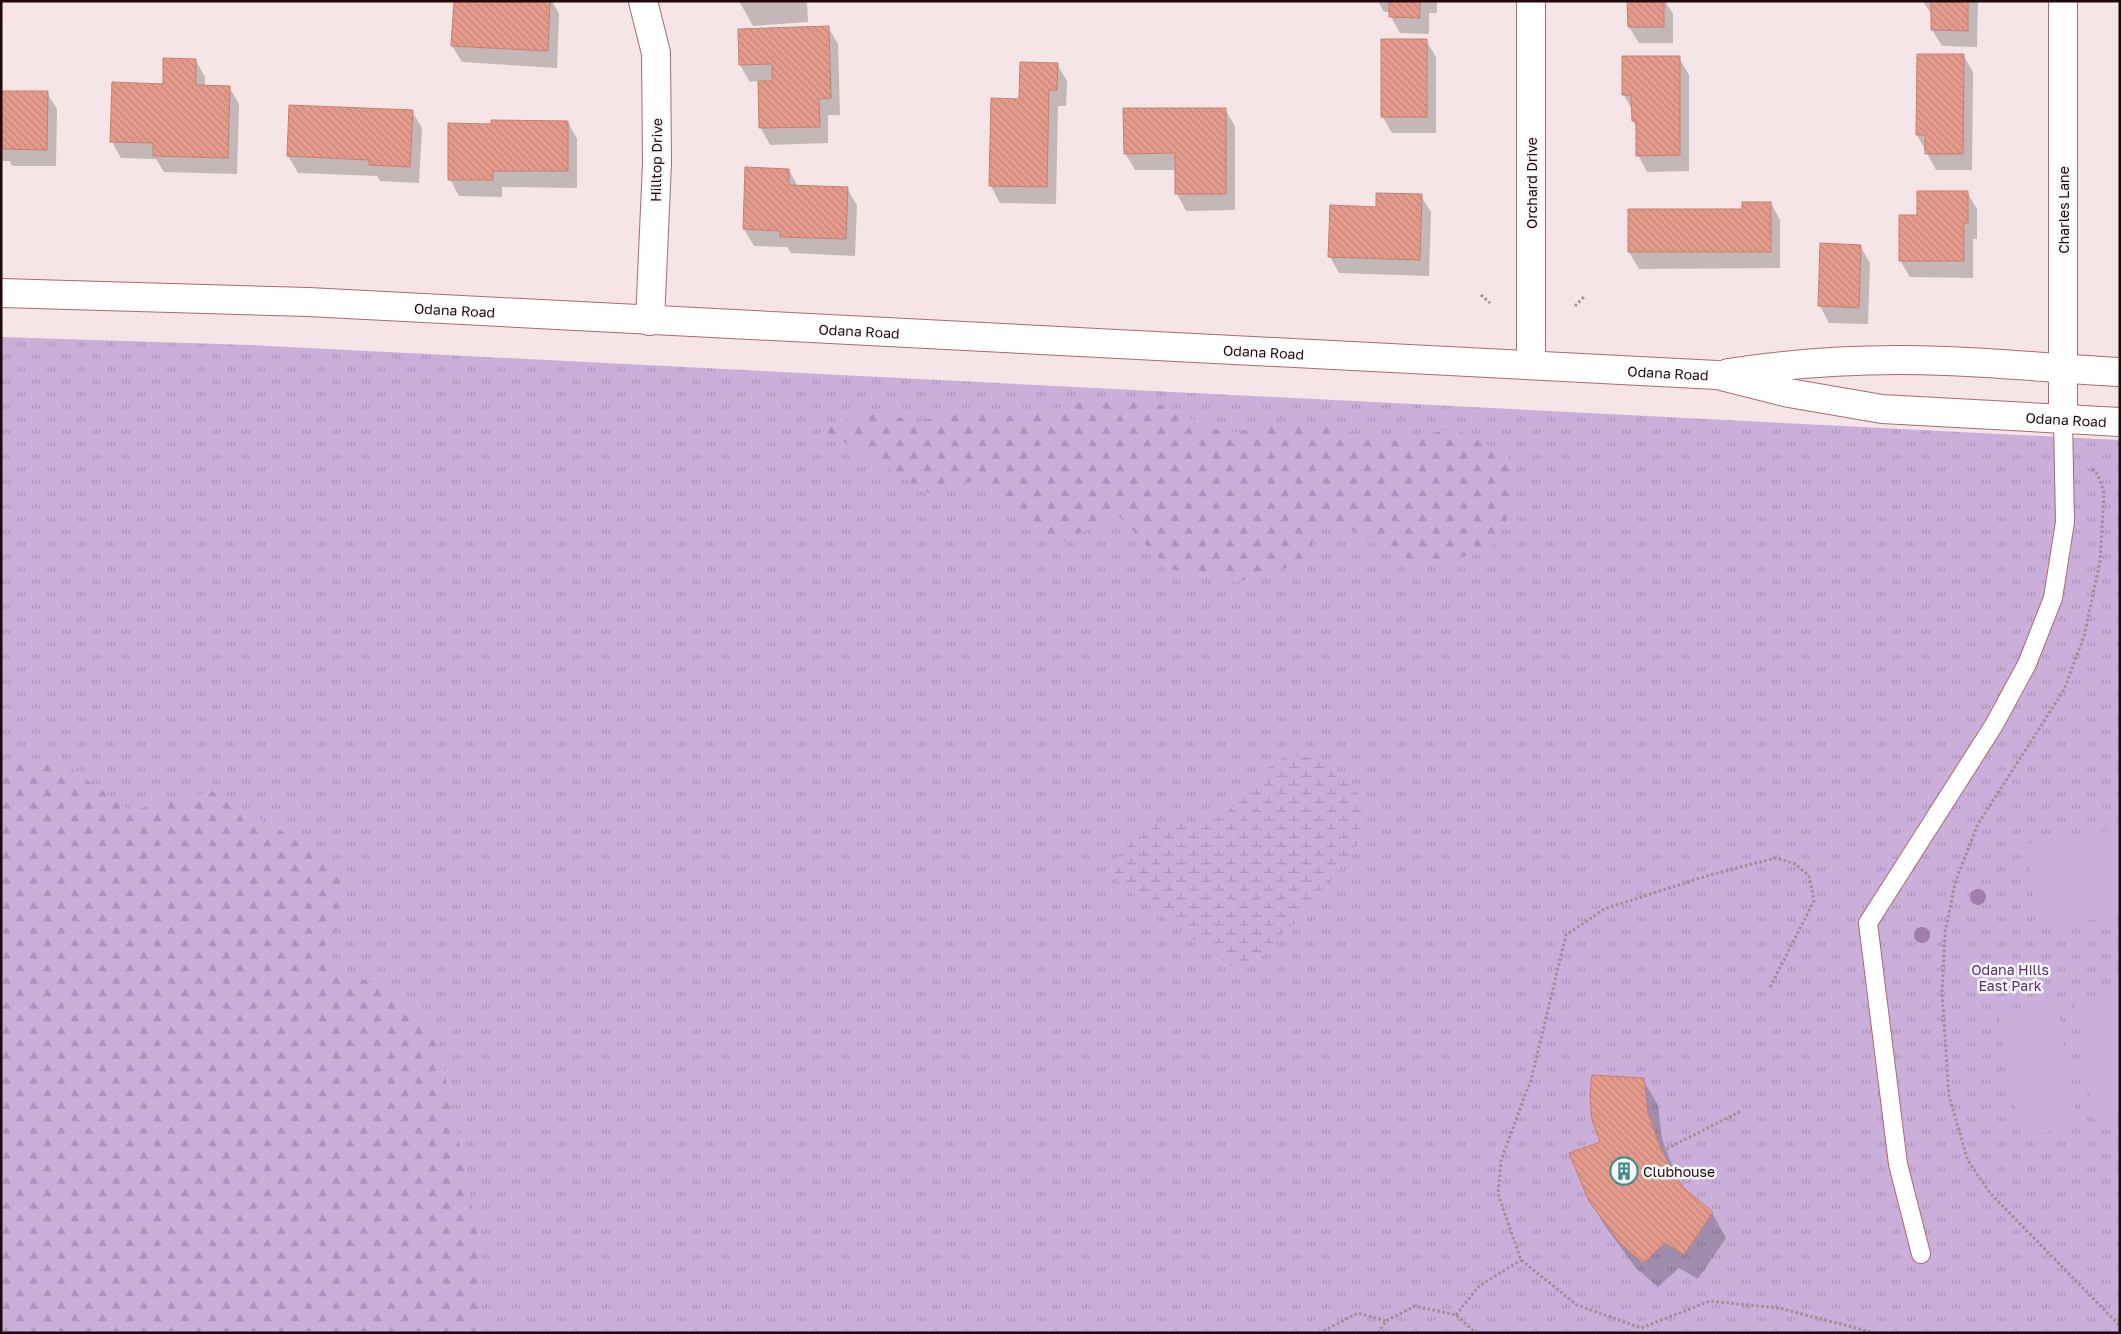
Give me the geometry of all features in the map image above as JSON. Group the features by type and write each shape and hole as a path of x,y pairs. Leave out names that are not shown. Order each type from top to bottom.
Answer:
{"street":[{"name":"Hilltop Drive","path":"643,1 656,53 657,163 650,321"},
{"name":"Orchard Drive","path":"1531,1 1531,366"},
{"name":"Charles Lane","path":"2063,1 2063,418"},
{"name":"Odana Road","path":"1,293 308,302 1717,375 1790,393 1882,408 2120,422"},
{"name":"Odana Road","path":"1717,375 1779,365 1843,361 1945,361 2120,372"}],"lane":[{"path":"1921,1254 1898,1164 1868,923 1994,725 2027,664 2053,598 2064,522 2063,418"}],"path":[{"path":"1481,295 1490,303"},
{"path":"1574,306 1584,297"},
{"path":"2098,474 2104,493 2100,562 2084,636 2064,690 1978,824 1959,872 1945,932 1942,993 1949,1096 1968,1161 1990,1193 2120,1326"},
{"path":"1770,987 1814,902 1809,876 1795,864 1776,858 1713,874 1604,908 1566,935 1531,1080 1502,1160 1498,1194 1521,1260 1577,1305 1641,1328 1710,1301 1779,1308 1875,1333"},
{"path":"1662,1152 1741,1111"},
{"path":"1456,1315 1479,1286 1521,1260"},
{"path":"1378,1333 1386,1321 1415,1306 1456,1315 1476,1333"},
{"path":"1319,1333 1358,1313 1386,1321"}],"green space":[{"name":"Odana Hills East Park","path":"1,337 250,345 2120,440 2120,1333 1,1333"},
{"path":"1098,398 1159,404 1226,434 1301,419 1387,442 1453,429 1508,453 1515,500 1497,543 1440,566 1394,555 1323,513 1306,562 1237,582 1169,569 1118,515 1054,546 977,479 929,493 824,430 872,410 919,423 955,407 1019,417"},
{"path":"1287,755 1303,756 1319,761 1333,768 1346,778 1356,791 1362,805 1364,821 1362,838 1298,921 1283,932 1269,950 1254,964 1236,968 1224,963 1216,952 1200,944 1117,881 1114,868 1122,851 1137,830 1154,822 1202,824 1225,814 1259,782 1271,765"},
{"path":"55,757 130,811 212,791 331,860 350,910 315,959 385,989 436,1032 479,1238 478,1333 1,1333 1,765"},
{"path":"2120,829 2120,915 2039,928 2026,844"},
{"path":"2120,991 2120,1119 2095,1123 2074,998"},
{"path":"2056,1002 2077,1127 2021,1137 1998,1012"}],"building":[{"path":"454,1 550,1 548,51 451,46"},
{"path":"1389,1 1420,1 1420,18 1389,17"},
{"path":"1627,1 1664,1 1664,27 1628,27"},
{"path":"1931,1 1968,1 1968,31 1931,30"},
{"path":"829,26 831,98 819,99 820,127 759,128 758,81 772,81 772,64 739,65 738,29"},
{"path":"1381,39 1427,39 1427,117 1381,117"},
{"path":"1917,54 1964,54 1963,154 1925,154 1925,135 1916,135"},
{"path":"1622,56 1680,56 1680,155 1636,156 1636,121 1632,121 1631,95 1622,95"},
{"path":"163,58 196,59 196,85 230,86 228,158 153,156 153,143 110,142 112,82 163,84"},
{"path":"1020,62 1058,63 1057,90 1049,90 1047,187 989,186 991,98 1019,99"},
{"path":"1,91 48,91 47,150 1,149"},
{"path":"289,105 413,110 410,167 369,165 369,160 287,156"},
{"path":"1123,108 1226,108 1226,194 1175,194 1175,153 1124,154"},
{"path":"491,120 568,121 568,171 493,171 493,180 448,180 448,123 491,124"},
{"path":"745,167 789,169 789,185 848,187 846,239 780,237 780,231 743,229"},
{"path":"1917,191 1968,191 1968,223 1964,223 1964,261 1899,261 1899,215 1917,215"},
{"path":"1376,193 1422,194 1420,260 1328,257 1330,205 1376,207"},
{"path":"1742,202 1771,202 1771,252 1628,252 1628,209 1742,209"},
{"path":"1820,243 1861,245 1859,308 1818,306"},
{"name":"Clubhouse","path":"1592,1075 1644,1078 1648,1113 1659,1144 1671,1169 1684,1188 1713,1212 1684,1255 1665,1243 1643,1263 1620,1243 1589,1201 1569,1153 1600,1142 1592,1120 1590,1095"}],"place":[{"name":"Clubhouse","path":"1624,1171"}]}
